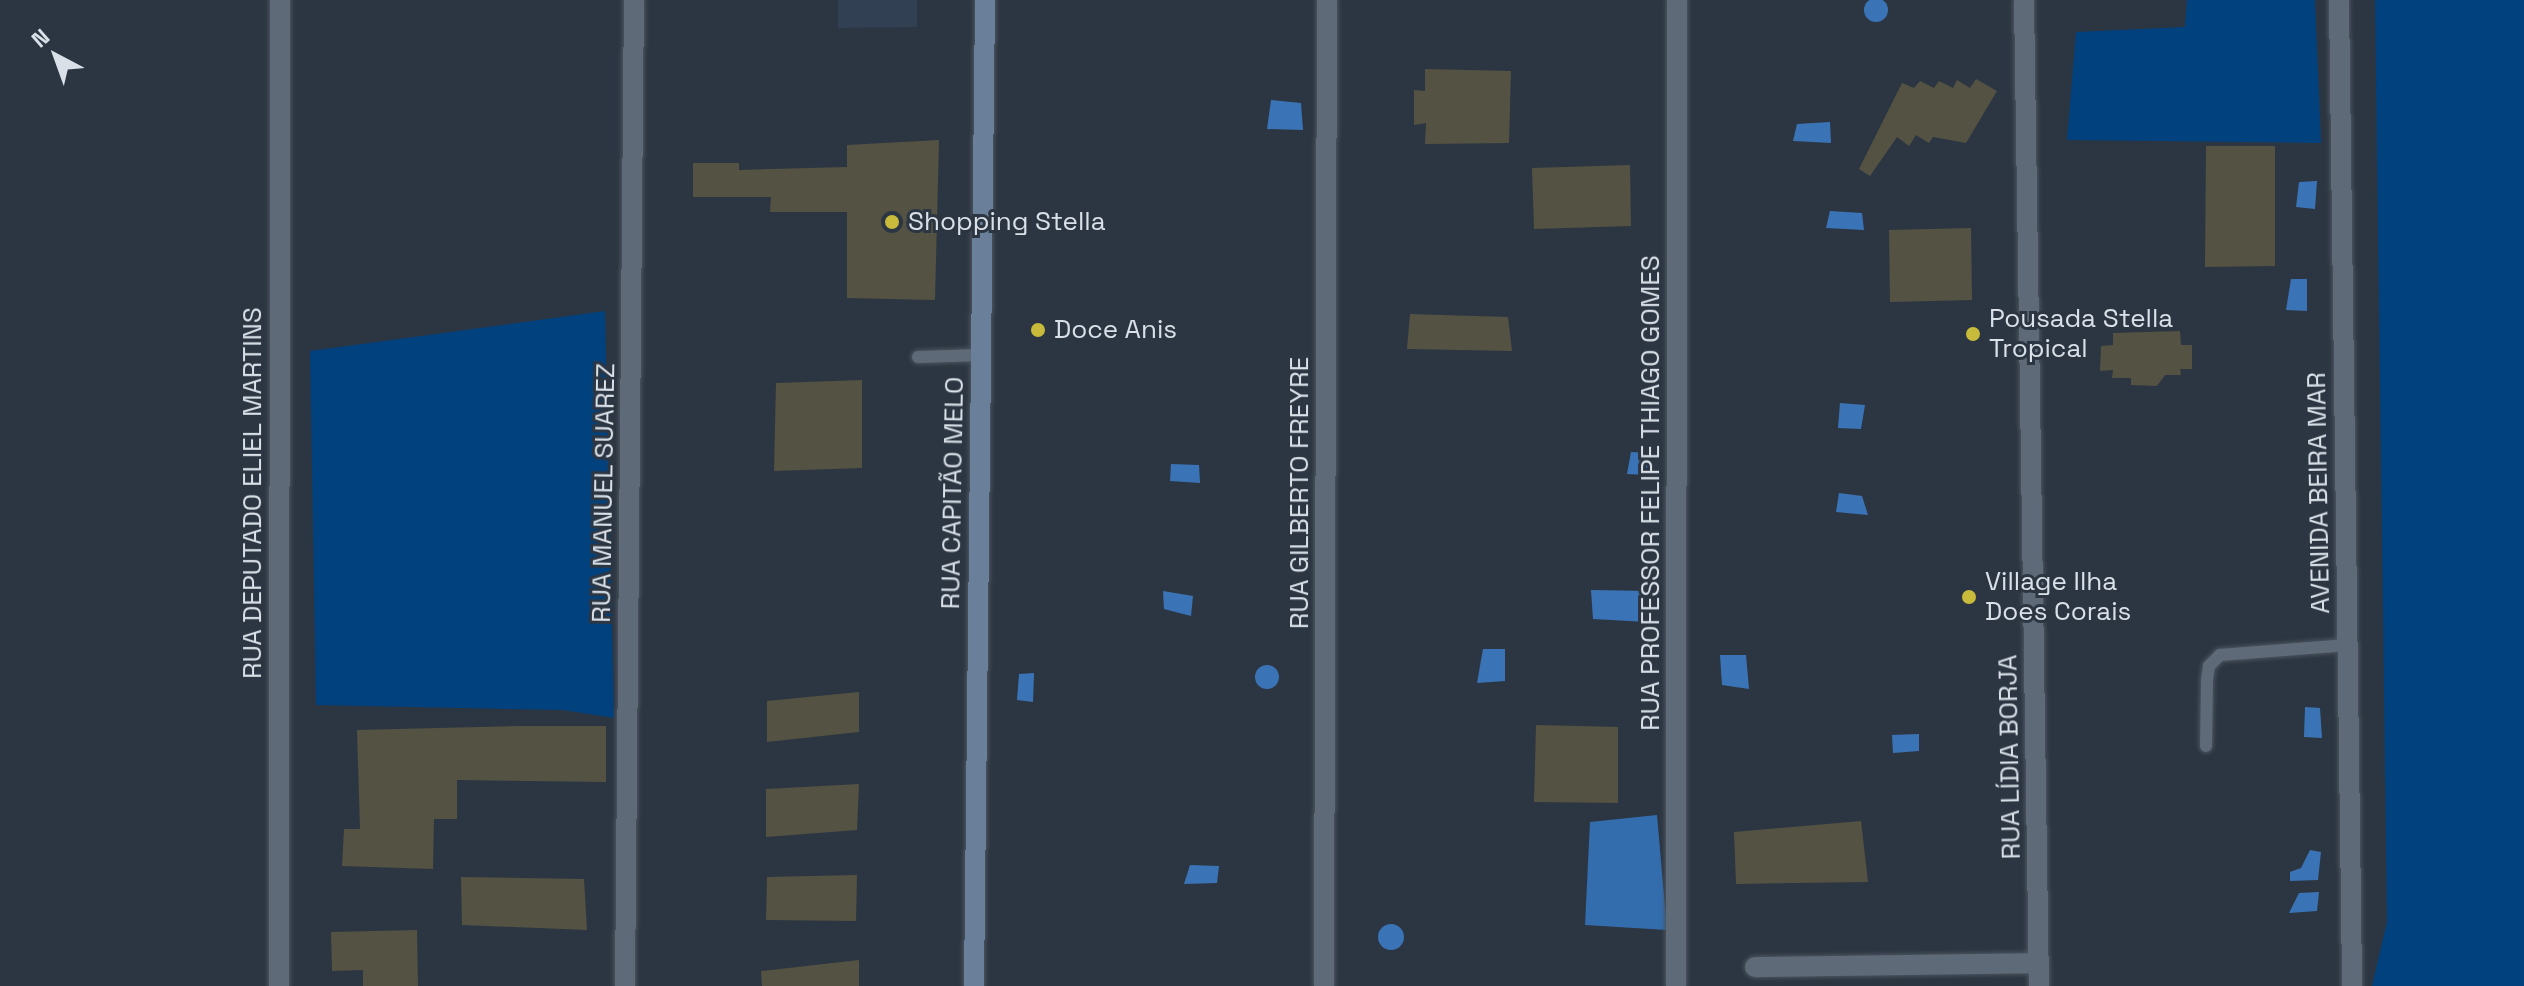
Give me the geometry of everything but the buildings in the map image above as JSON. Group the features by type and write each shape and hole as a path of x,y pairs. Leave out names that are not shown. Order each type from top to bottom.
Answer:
{"main road":[{"name":"RUA CAPITÃO MELO","path":"974,986 985,0"}],"street":[{"name":"RUA DEPUTADO ELIEL MARTINS","path":"279,986 280,0"},
{"name":"RUA MANUEL SUAREZ","path":"625,986 634,0"},
{"name":"RUA GILBERTO FREYRE","path":"1324,986 1327,0"},
{"name":"RUA PROFESSOR FELIPE THIAGO GOMES","path":"1676,986 1677,0"},
{"name":"RUA LÍDIA BORJA","path":"2024,0 2039,986"},
{"name":"AVENIDA BEIRA MAR","path":"2339,0 2352,986"},
{"path":"1755,967 2039,963"}],"lane":[{"path":"918,357 981,355"},
{"path":"2206,746 2209,666 2220,655 2348,645"}],"shaded area":[{"path":"1876,-2 1887,5 1888,10 1881,21 1876,22 1865,15 1864,10 1871,-1"},
{"path":"838,0 917,0 917,27 838,28"},
{"path":"2187,0 2315,0 2321,143 2067,140 2076,32 2185,27"},
{"path":"2375,0 2524,0 2524,986 2372,986 2387,922"},
{"path":"1271,100 1301,103 1303,130 1267,129"},
{"path":"1830,122 1831,143 1793,141 1797,124"},
{"path":"2317,181 2315,209 2296,207 2299,182"},
{"path":"1830,211 1862,213 1864,230 1826,228"},
{"path":"2291,279 2307,279 2307,311 2286,310"},
{"path":"605,311 614,718 563,710 316,705 310,351"},
{"path":"1840,403 1865,405 1861,429 1838,428"},
{"path":"1631,452 1651,453 1646,475 1627,474"},
{"path":"1171,464 1199,465 1200,483 1170,481"},
{"path":"1839,493 1862,496 1868,515 1836,512"},
{"path":"1591,590 1649,591 1647,622 1593,619"},
{"path":"1163,591 1193,596 1191,616 1164,609"},
{"path":"1483,649 1505,649 1505,681 1477,683"},
{"path":"1720,655 1746,655 1749,689 1722,685"},
{"path":"1267,665 1276,668 1279,677 1276,686 1267,689 1258,686 1255,677 1258,668"},
{"path":"1034,673 1033,702 1017,700 1019,674"},
{"path":"2305,707 2320,708 2322,738 2304,737"},
{"path":"1919,734 1919,751 1893,753 1892,735"},
{"path":"1657,815 1667,930 1585,925 1590,822"},
{"path":"2310,850 2321,852 2318,880 2290,881 2290,872 2301,868"},
{"path":"1190,865 1219,866 1217,883 1184,884"},
{"path":"2319,892 2317,911 2289,913 2299,893"},
{"path":"1391,924 1400,928 1404,937 1400,946 1391,950 1382,946 1378,937 1382,928"}],"place":[{"name":"Shopping Stella","path":"892,222"},
{"name":"Doce Anis","path":"1038,330"},
{"name":"Pousada Stella Tropical","path":"1973,334"},
{"name":"Village Ilha Does Corais","path":"1969,597"}]}
